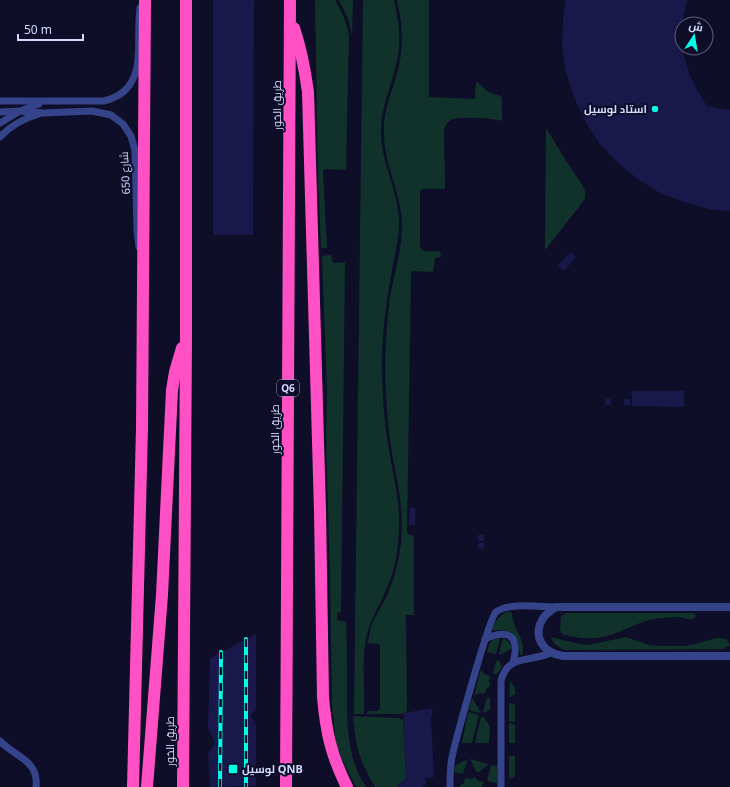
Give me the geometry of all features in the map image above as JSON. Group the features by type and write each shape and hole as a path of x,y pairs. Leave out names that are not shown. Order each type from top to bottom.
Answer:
{"highway":[{"path":"133,787 142,428 145,0"},
{"name":"طريق الخور","path":"183,787 186,337 186,0"},
{"name":"طريق الخور","path":"286,787 290,0"},
{"path":"290,20 299,43 305,68 308,92 320,511 323,697 329,745 337,767 347,787"},
{"path":"147,787 162,595 172,390 175,372 186,337"},
{"path":"286,757 293,787"}],"street":[{"path":"0,101 104,101 118,97 128,89 135,77 138,64 139,17 141,0"},
{"path":"1,122 20,111 46,102"},
{"name":"شارع 650","path":"0,112 20,111 43,113 92,111 111,114 117,118 128,130 135,150 137,238 144,259"},
{"name":"شارع 650","path":"0,137 11,127 24,119 43,113"},
{"path":"450,787 452,758 485,639 494,613 498,610 514,606 730,607"},
{"path":"556,607 544,617 539,633 541,644 550,653 563,656 730,656"},
{"path":"485,639 503,633 510,637 516,648 513,663"},
{"path":"501,787 501,682 506,669 513,663 526,658 542,656 550,653"},
{"path":"0,741 10,750 24,758 31,765 37,778 36,787"}],"green space":[{"path":"315,0 335,0 344,17 349,34 346,168 345,170 325,169 323,171 327,248 321,248 318,175"},
{"path":"339,0 353,0 352,36 349,21"},
{"path":"363,0 394,0 399,32 398,57 385,104 381,129 381,140 398,207 399,218 398,240 389,287 385,319 382,363 387,439 397,497 399,526 397,551 392,575 384,596 371,622 365,643 364,714 354,714 354,712"},
{"path":"397,0 429,0 429,97 475,99 477,82 487,91 502,97 502,121 468,118 455,119 448,122 444,130 445,189 422,189 420,191 420,247 424,251 439,251 441,255 440,257 435,258 433,272 412,271 411,274 407,531 408,534 414,536 414,615 406,615 407,711 402,714 367,714 367,711 377,711 380,709 380,646 378,644 368,643 372,624 393,580 399,556 402,532 400,501 388,426 385,369 386,333 390,297 402,235 399,203 387,159 384,136 385,117 397,74 402,49 401,24"},
{"path":"546,128 583,186 585,198 545,250"},
{"path":"331,255 333,263 345,262 341,612 337,613 337,620 346,622 347,713 351,751 359,776 366,787 356,787 342,759 336,742 332,706 326,436 327,392 322,256"},
{"path":"509,611 512,613 515,627 522,642 522,655 520,655 518,642 514,635 507,631 492,630 498,619"},
{"path":"566,613 694,613 696,616 694,619 670,617 654,619 612,635 597,638 584,638 562,634 560,629 561,616"},
{"path":"551,637 588,645 626,637 649,645 659,646 687,646 717,638 727,639 730,646 725,647 725,649 565,650 556,645"},
{"path":"500,638 496,654 487,652 491,642 494,639"},
{"path":"503,638 509,642 512,648 499,655"},
{"path":"499,660 502,667 497,674 493,674 496,661"},
{"path":"481,669 484,674 490,676 490,686 486,689 485,694 479,693 474,696"},
{"path":"510,680 515,688 515,694 509,698"},
{"path":"487,697 490,698 490,709 485,713 483,712"},
{"path":"472,698 480,711 479,713 469,710"},
{"path":"509,703 515,704 515,722 509,721"},
{"path":"468,712 479,715 472,743 462,743"},
{"path":"353,716 398,718 403,720 406,778 397,787 375,787 365,769 359,753 355,736"},
{"path":"481,717 484,717 490,727 489,743 475,743"},
{"path":"509,723 515,725 515,743 509,743"},
{"path":"509,756 515,756 515,776 509,779"},
{"path":"470,759 489,764 477,773"},
{"path":"466,760 463,774 454,772 455,766"},
{"path":"491,765 497,766 497,783 487,781"},
{"path":"475,777 478,781 484,782 482,787 459,786 464,783 465,778 471,779"}],"building":[{"path":"213,0 254,0 253,235 213,235"},
{"name":"استاد لوسيل","path":"566,0 687,0 684,16 674,16 674,56 684,56 689,74 707,106 730,110 730,211 713,210 662,194 639,180 618,163 600,144 585,121 574,97 566,72 562,46 563,19"},
{"path":"570,252 576,257 564,271 558,266"},
{"path":"632,391 684,391 684,407 632,406"},
{"path":"605,399 611,399 611,405 605,405"},
{"path":"624,399 630,399 630,405 624,405"},
{"path":"410,507 415,508 415,525 409,525"},
{"path":"478,535 484,535 484,541 478,541"},
{"path":"478,543 484,543 484,549 478,548"},
{"path":"256,634 256,709 251,716 256,724 256,786 210,787 208,753 215,743 208,728 210,658"},
{"path":"433,708 431,719 434,777 425,778 426,784 423,787 397,787 406,778 403,720 404,713"}],"railway":[{"path":"246,639 246,787"},
{"path":"220,787 221,652"}],"place":[{"name":"استاد لوسيل","path":"655,109"},
{"name":"لوسيل QNB","path":"233,769"}]}
